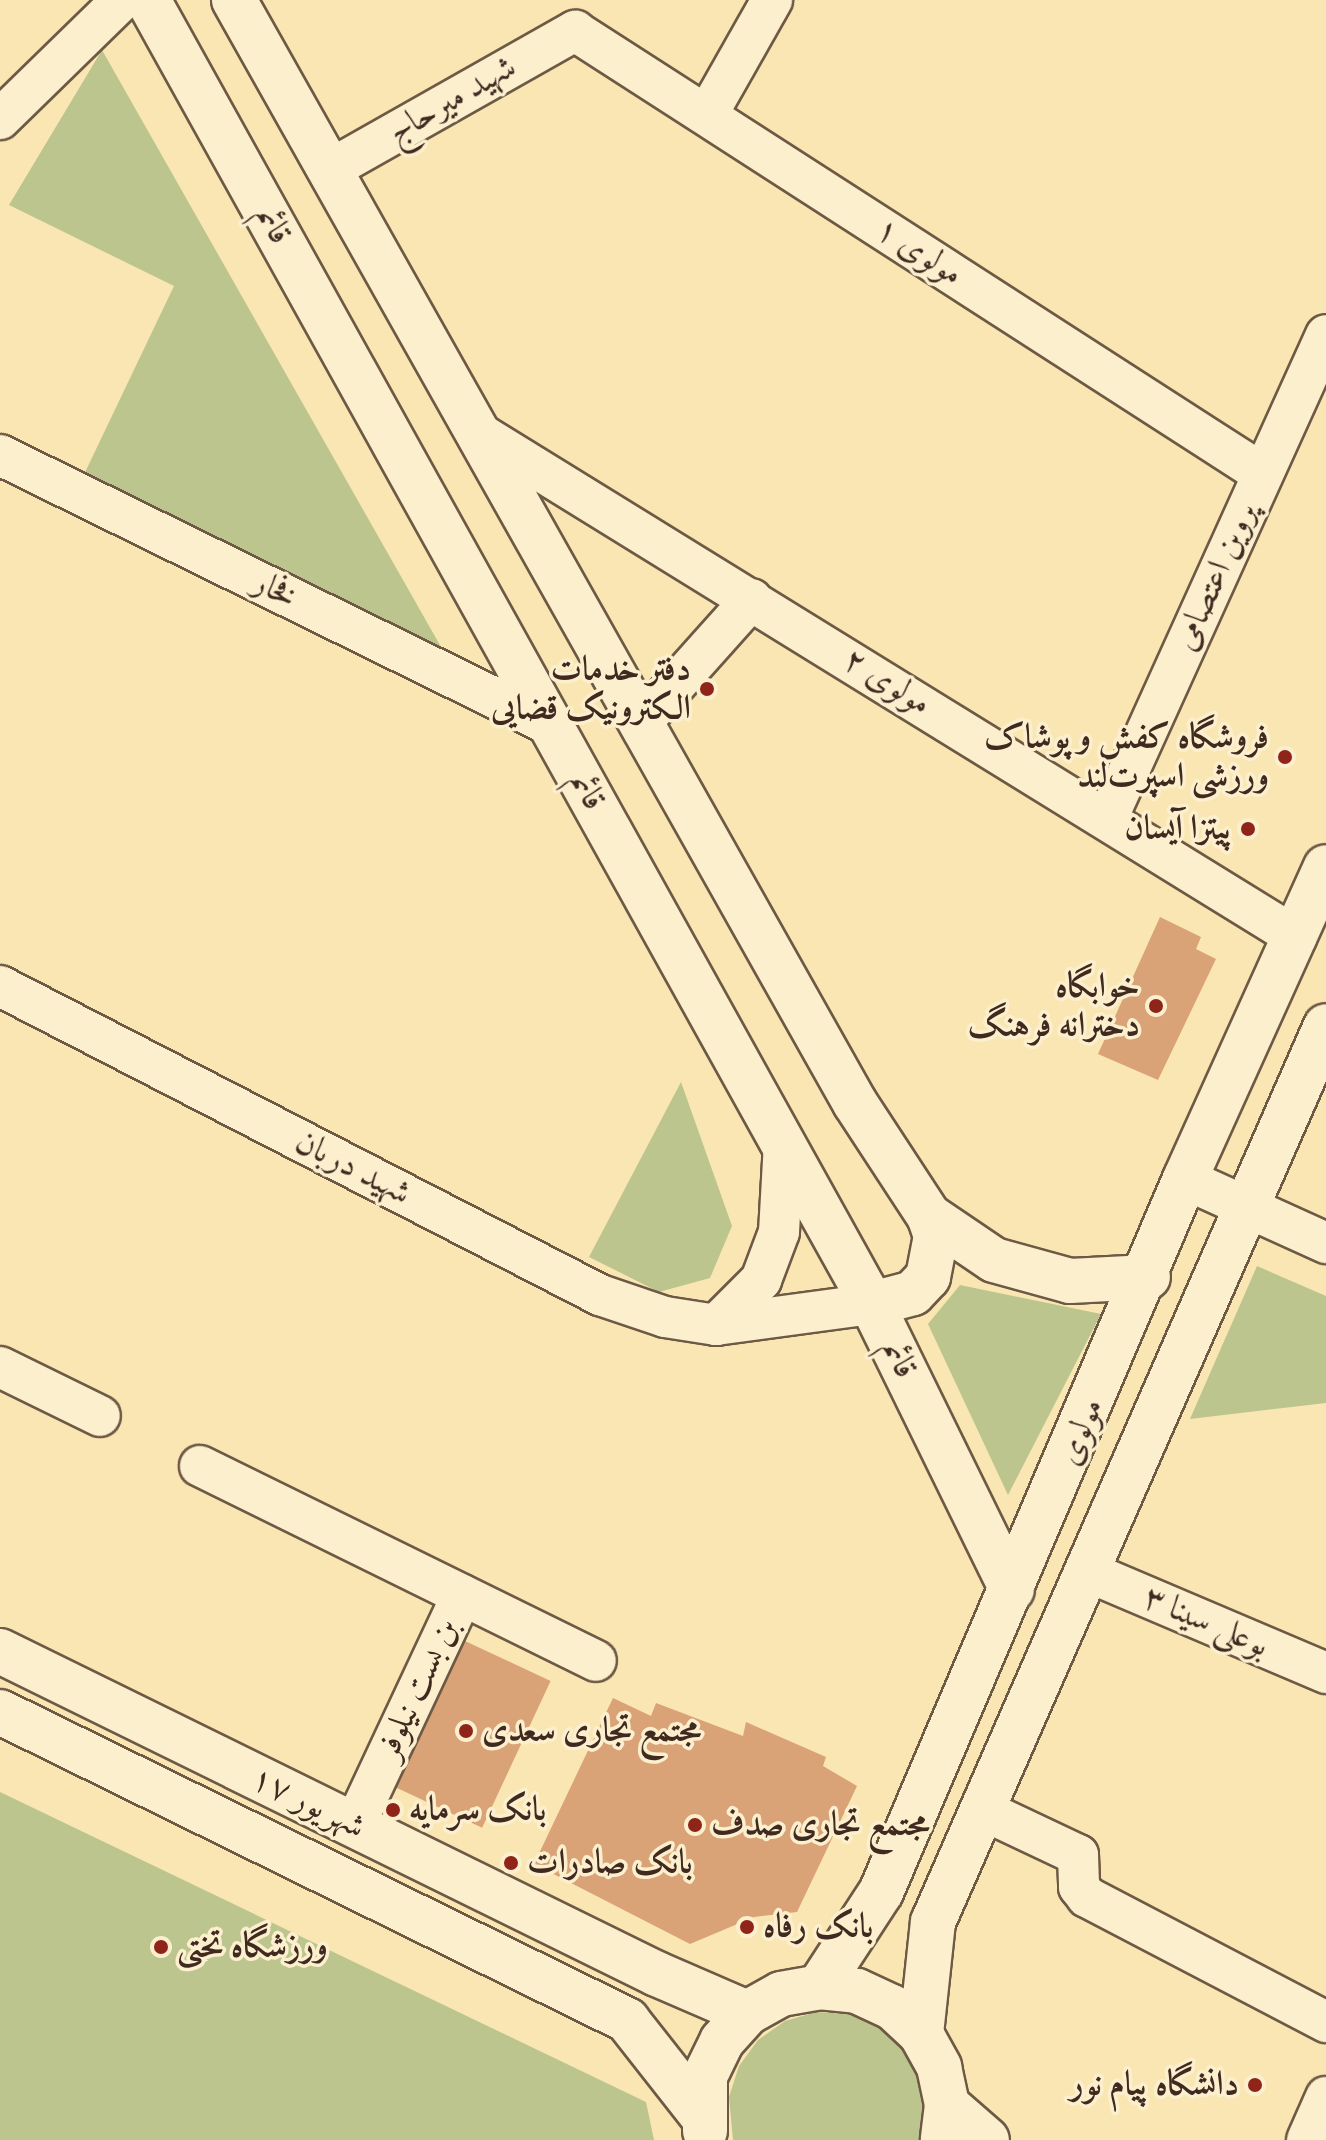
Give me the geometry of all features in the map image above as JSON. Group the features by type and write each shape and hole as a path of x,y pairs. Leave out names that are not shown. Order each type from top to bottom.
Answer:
{"main road":[{"name":"قائم","path":"148,0 872,1304 1012,1590"},
{"path":"234,0 855,1103 929,1216 994,1260 1025,1269 1070,1281 1148,1277"},
{"name":"مولوی","path":"819,1987 881,1892 1148,1277 1185,1179 1326,867"},
{"name":"مولوی","path":"921,2034 933,1922 985,1811 1086,1571 1248,1210 1326,1026"},
{"path":"872,1304 913,1293 928,1277 936,1258 929,1216"},
{"name":"۱۷ شهریور","path":"0,1651 354,1826 747,2013"},
{"name":"۱۷ شهریور","path":"0,1712 627,2020 704,2127"},
{"path":"704,2127 705,2076 722,2041 747,2013 781,1994 819,1987 857,1991 892,2007 921,2034 939,2067 945,2122 987,2140"}],"street":[{"path":"0,119 122,0"},
{"path":"707,115 772,0"},
{"name":"شهید میرحاج","path":"329,170 575,31"},
{"name":"مولوی ۱","path":"575,31 1263,474"},
{"name":"پروین اعتصامی","path":"1107,819 1326,335"},
{"name":"مولوی ۲","path":"476,431 1296,937"},
{"name":"فخار","path":"0,455 550,725"},
{"path":"641,723 752,599"},
{"name":"شهید دربان","path":"0,986 600,1295 665,1317 716,1325 872,1304"},
{"path":"716,1325 761,1280 779,1232 784,1143"},
{"path":"1185,1179 1326,1243"},
{"path":"0,1367 100,1416"},
{"path":"200,1466 596,1661"},
{"name":"بوعلی سینا ۳","path":"1086,1571 1326,1673"},
{"name":"بن بست نیلوفر","path":"354,1826 462,1595"},
{"path":"985,1811 1078,1855 1079,1887 1087,1897 1326,2022"},
{"path":"1307,2140 1326,2097"}],"green space":[{"path":"102,50 449,661 78,487 174,286 9,205"},
{"path":"681,1082 732,1226 710,1278 659,1292 589,1257"},
{"path":"1257,1266 1326,1296 1326,1403 1190,1419"},
{"path":"960,1285 1101,1314 1008,1495 928,1324"},
{"name":"ورزشگاه تختی","path":"0,1792 646,2102 654,2140 0,2140"},
{"path":"816,2012 849,2014 880,2026 905,2048 922,2077 929,2109 924,2140 733,2140 729,2097 739,2066 758,2040 785,2021"}],"building":[{"name":"خوابگاه دخترانه فرهنگ","path":"1160,917 1201,937 1196,949 1216,959 1158,1080 1098,1054"},
{"name":"مجتمع تجاری سعدی","path":"450,1634 551,1681 482,1828 382,1781"},
{"name":"مجتمع تجاری صدف","path":"613,1698 651,1716 656,1703 743,1736 746,1722 826,1757 823,1766 857,1786 797,1912 754,1917 690,1944 534,1864"}],"place":[{"name":"دفتر خدمات الکترونیک قضایی","path":"707,689"},
{"name":"فروشگاه کفش و پوشاک ورزشی اسپرت‌لند","path":"1285,757"},
{"name":"پیتزا آیسان","path":"1248,829"},
{"name":"خوابگاه دخترانه فرهنگ","path":"1156,1006"},
{"name":"مجتمع تجاری سعدی","path":"466,1731"},
{"name":"بانک سرمایه","path":"393,1810"},
{"name":"مجتمع تجاری صدف","path":"695,1825"},
{"name":"بانک صادرات","path":"511,1863"},
{"name":"بانک رفاه","path":"747,1927"},
{"name":"ورزشگاه تختی","path":"161,1947"},
{"name":"دانشگاه پیام نور","path":"1255,2085"}]}
